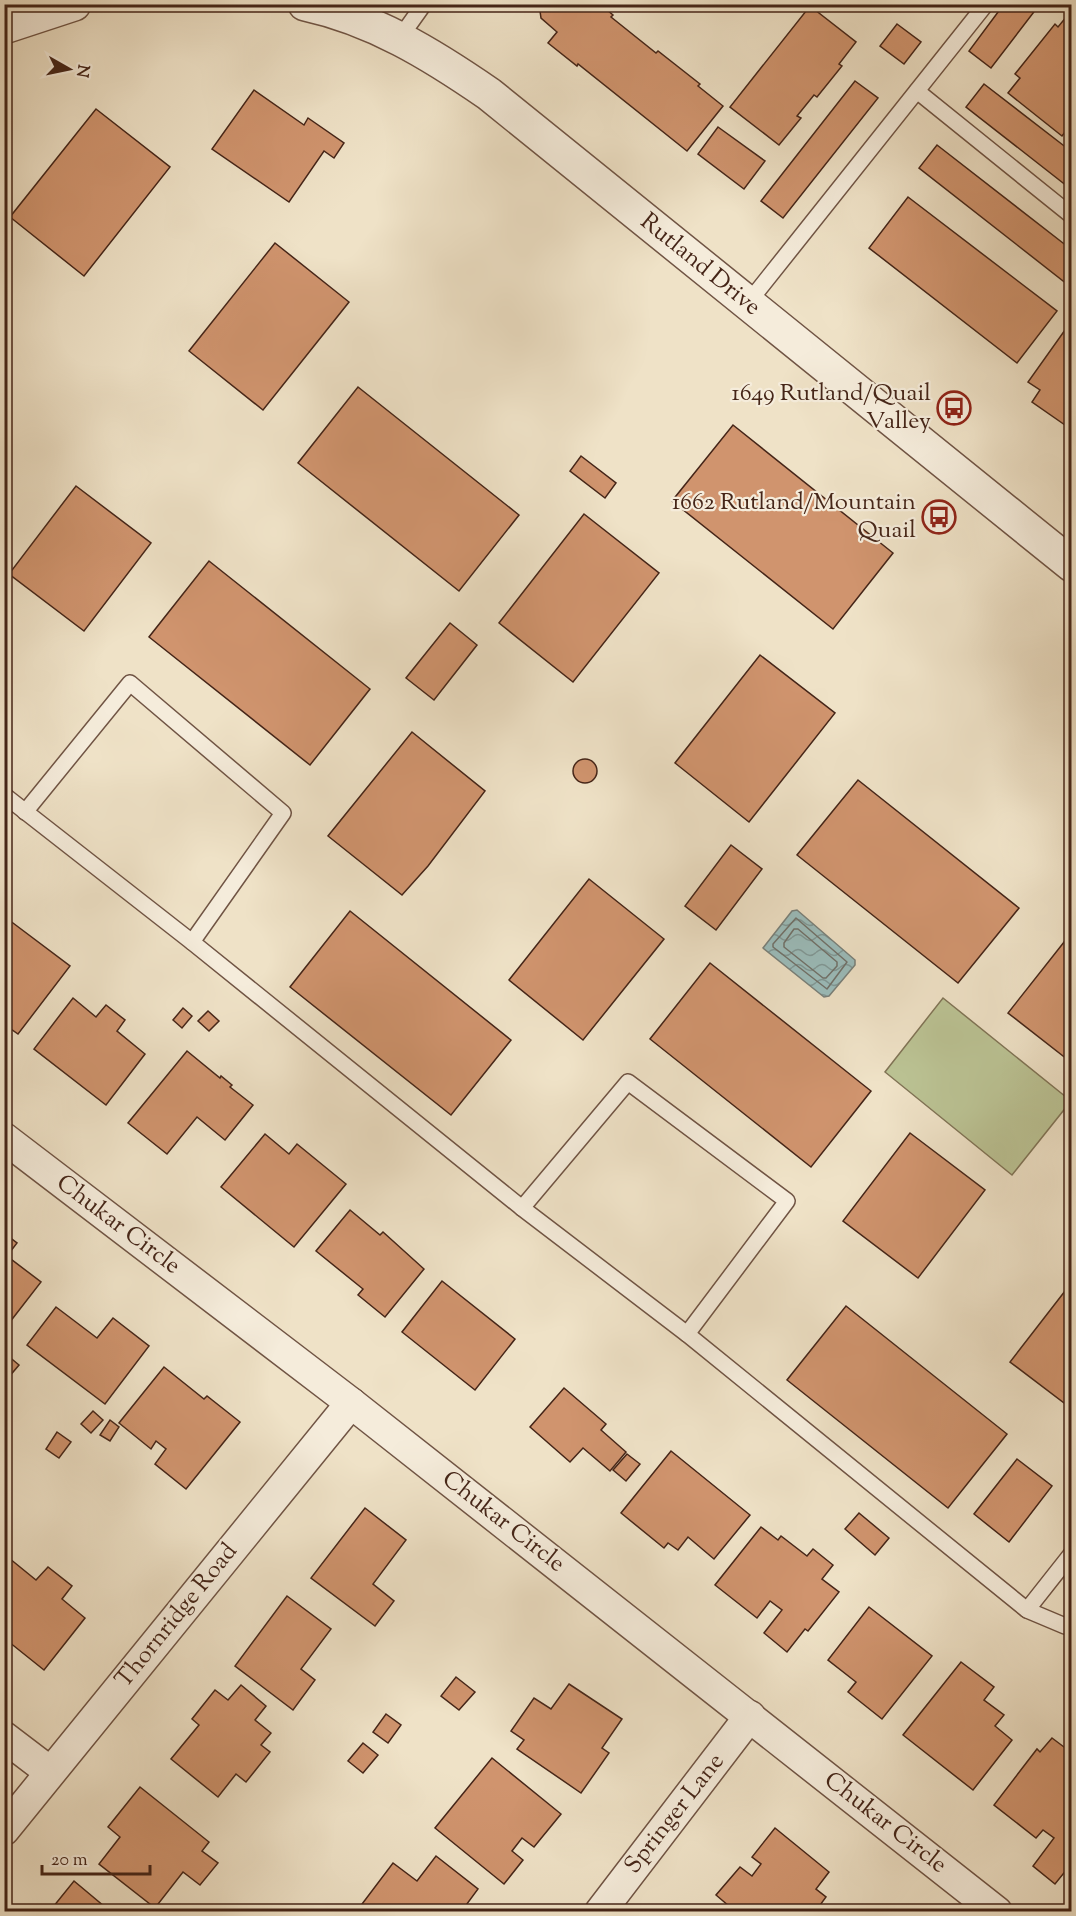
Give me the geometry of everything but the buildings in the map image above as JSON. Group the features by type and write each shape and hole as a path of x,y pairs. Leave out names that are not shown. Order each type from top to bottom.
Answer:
{"street":[{"path":"4,27 74,4"},
{"name":"Rutland Drive","path":"305,4 378,28 435,57 489,94 1071,566"},
{"name":"Chukar Circle","path":"4,1138 351,1403 997,1911"},
{"name":"Thornridge Road","path":"4,1830 351,1403"},
{"name":"Springer Lane","path":"600,1911 750,1716"},
{"path":"4,1737 50,1772"}],"lane":[{"path":"399,39 424,4"},
{"path":"748,303 986,4"},
{"path":"917,91 1071,216"},
{"path":"25,812 130,683 283,813 192,942"},
{"path":"4,795 192,942 522,1208 687,1334 1027,1610 1065,1626 1071,1626"},
{"path":"522,1208 628,1082 787,1201 687,1334"},
{"path":"1027,1610 1071,1552"}],"green space":[{"path":"943,998 1071,1101 1012,1175 885,1072"}],"water":[{"path":"797,910 855,960 855,965 829,996 824,997 763,948 792,911"}],"place":[{"name":"1649 Rutland/Quail Valley","path":"954,408"},
{"name":"1662 Rutland/Mountain Quail","path":"939,517"}]}
